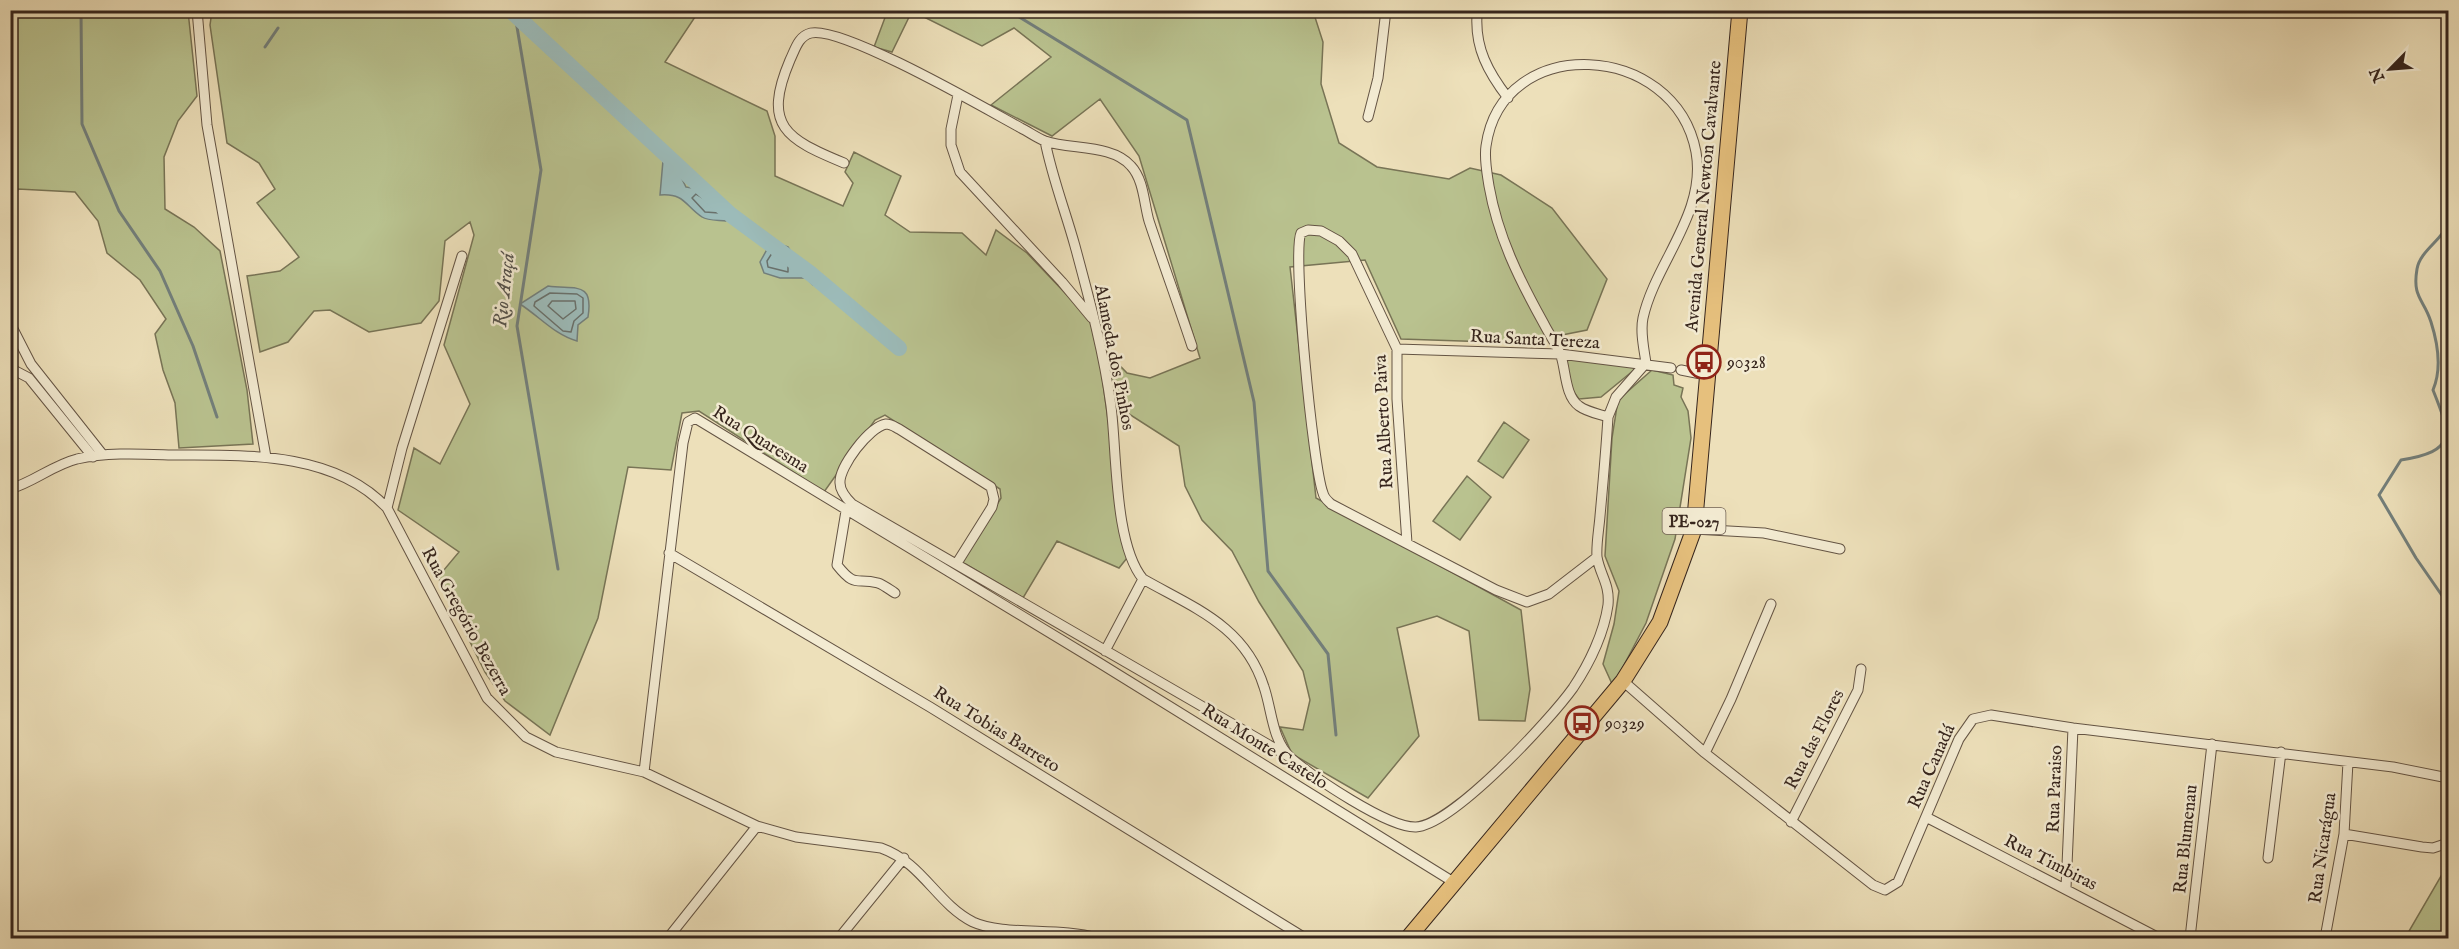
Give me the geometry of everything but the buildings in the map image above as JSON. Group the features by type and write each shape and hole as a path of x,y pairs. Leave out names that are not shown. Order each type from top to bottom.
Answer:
{"main road":[{"name":"Avenida General Newton Cavalvante","path":"1408,939 1623,681 1660,622 1694,529 1740,10"}],"street":[{"path":"197,10 207,125 266,457"},
{"path":"1368,117 1378,78 1386,10"},
{"path":"1477,15 1479,44 1484,61 1494,80 1508,98"},
{"path":"844,163 798,143 784,127 778,112 780,85 800,38 808,33 834,35 924,74 958,95 1045,141 1119,156 1132,167 1141,186 1150,223 1192,346"},
{"path":"957,563 992,507 994,499 991,487 889,424 875,429 855,450 839,482 846,499 1289,756 1384,820 1417,827 1434,822 1504,766 1572,689 1589,661 1608,605 1608,588 1597,557 1608,417 1616,397 1646,363 1642,320 1651,294 1682,232 1695,184 1696,154 1680,109 1656,85 1630,72 1606,67 1569,64 1540,73 1508,98 1495,118 1485,147 1494,213 1509,259 1560,354 1573,401 1583,409 1608,417"},
{"path":"958,95 951,129 951,145 960,172 1062,282 1093,320"},
{"name":"Alameda dos Pinhos","path":"1045,141 1057,193 1074,245 1093,320 1111,406 1117,481 1127,544 1136,570 1143,579"},
{"name":"Rua Alberto Paiva","path":"1308,230 1321,231 1339,241 1352,254 1397,349 1397,399 1407,543 1331,504 1323,494 1316,453 1298,278 1298,239 1301,233 1308,230"},
{"path":"387,508 402,448 462,255"},
{"path":"10,323 33,376 98,456"},
{"name":"Rua Santa Tereza","path":"1397,349 1560,354 1646,363 1671,368"},
{"path":"10,368 33,376"},
{"path":"1681,370 1706,375"},
{"name":"Rua Quaresma","path":"644,772 683,443 688,422 692,419 701,420 1056,638"},
{"name":"Rua Gregório Bezerra","path":"10,489 65,463 98,456 266,457 342,476 373,493 387,508 487,698 526,737 556,752 644,772 757,826 796,837 881,848 904,858 922,873 954,909 986,927 1096,939"},
{"path":"846,511 837,565 845,575 858,583 880,584 895,593"},
{"path":"1694,529 1764,533 1840,549"},
{"path":"1407,543 1496,590 1527,602 1549,594 1597,557"},
{"name":"Rua Tobias Barreto","path":"669,553 940,714 1305,939"},
{"path":"1106,651 1143,579 1214,619 1236,636 1264,685 1278,737 1289,756"},
{"path":"1706,753 1772,604"},
{"name":"Rua Monte Castelo","path":"1056,638 1455,883"},
{"name":"Rua das Flores","path":"1791,822 1857,690 1861,669"},
{"name":"Rua Canadá","path":"1623,681 1791,822 1873,885 1885,890 1898,882 1963,731 1968,723 1977,716 1991,715 2073,728 2281,752 2448,777"},
{"name":"Rua Paraiso","path":"2066,888 2073,728"},
{"name":"Rua Blumenau","path":"2190,939 2212,744"},
{"path":"2268,858 2281,752"},
{"name":"Rua Nicarágua","path":"2325,939 2344,834 2348,762"},
{"name":"Rua Timbiras","path":"1926,817 2066,888 2159,939"},
{"path":"668,939 757,826"},
{"path":"2344,834 2422,848 2433,848 2448,843"},
{"path":"839,939 904,858"}],"green space":[{"path":"11,10 188,11 197,96 178,121 164,157 165,209 194,227 220,251 247,390 253,444 179,448 175,403 163,370 155,334 166,319 140,280 107,253 98,221 75,192 18,189 11,214"},
{"path":"212,11 699,11 665,62 767,111 775,136 775,176 843,206 853,183 845,172 854,152 901,176 885,215 910,232 962,233 986,255 996,230 1027,253 1086,315 1091,324 1101,369 1127,558 1119,568 1057,541 1023,598 962,562 1001,498 1000,489 885,415 875,420 824,492 699,411 682,413 671,470 628,467 598,618 550,735 505,701 485,672 438,577 459,552 398,510 414,448 440,464 470,404 444,345 474,235 470,222 445,241 439,301 421,323 369,332 330,310 314,311 288,342 260,352 247,276 280,271 299,257 257,203 275,189 259,163 227,143 210,25"},
{"path":"882,11 912,11 892,52 874,47 886,15"},
{"path":"912,11 1313,11 1323,42 1321,84 1339,143 1377,167 1449,179 1470,168 1501,175 1552,208 1607,279 1587,330 1522,343 1401,339 1365,260 1290,267 1316,498 1521,610 1530,689 1525,721 1479,720 1469,631 1437,616 1397,628 1419,736 1368,798 1292,754 1280,727 1303,730 1310,700 1303,671 1259,602 1232,551 1202,520 1185,486 1179,446 1118,407 1104,349 1127,373 1150,378 1200,358 1139,156 1100,99 1052,136 991,105 1051,57 1014,28 982,46"},
{"path":"1564,356 1633,366 1634,370 1601,397 1579,399 1573,391"},
{"path":"1652,370 1673,375 1674,385 1683,388 1681,397 1688,411 1691,438 1675,539 1646,623 1613,686 1603,664 1614,624 1619,591 1605,556 1612,438 1618,400"},
{"path":"1504,422 1529,440 1503,478 1478,461"},
{"path":"1467,476 1491,497 1460,540 1433,521"},
{"path":"2448,864 2448,938 2405,938"}],"water":[{"path":"664,149 670,155 686,187 705,193 722,205 731,215 726,221 704,218 680,198 660,195"},
{"path":"775,243 788,247 795,258 793,263 799,271 807,270 811,274 812,284 806,278 780,278 764,273 760,262 770,244"},
{"path":"548,286 580,289 588,297 588,317 578,325 577,341 555,330 520,304"}],"waterway":[{"path":"81,10 82,124 119,211 160,271 193,346 217,417"},
{"name":"Rio Araçá","path":"510,10 731,215 811,274 899,348"},
{"path":"1008,10 1187,120 1254,402 1268,571 1328,654 1336,735"},
{"name":"Rio Araçá","path":"515,15 541,170 517,326 558,569"},
{"path":"265,47 278,28"},
{"path":"2448,112 2448,151"},
{"path":"2448,224 2422,257 2416,279 2417,292 2428,314 2436,339 2438,365 2433,390 2446,430 2445,438 2432,452 2401,460 2379,495 2416,558 2443,597 2448,600"}],"place":[{"name":"90328","path":"1704,362"},
{"name":"90329","path":"1582,723"}]}
